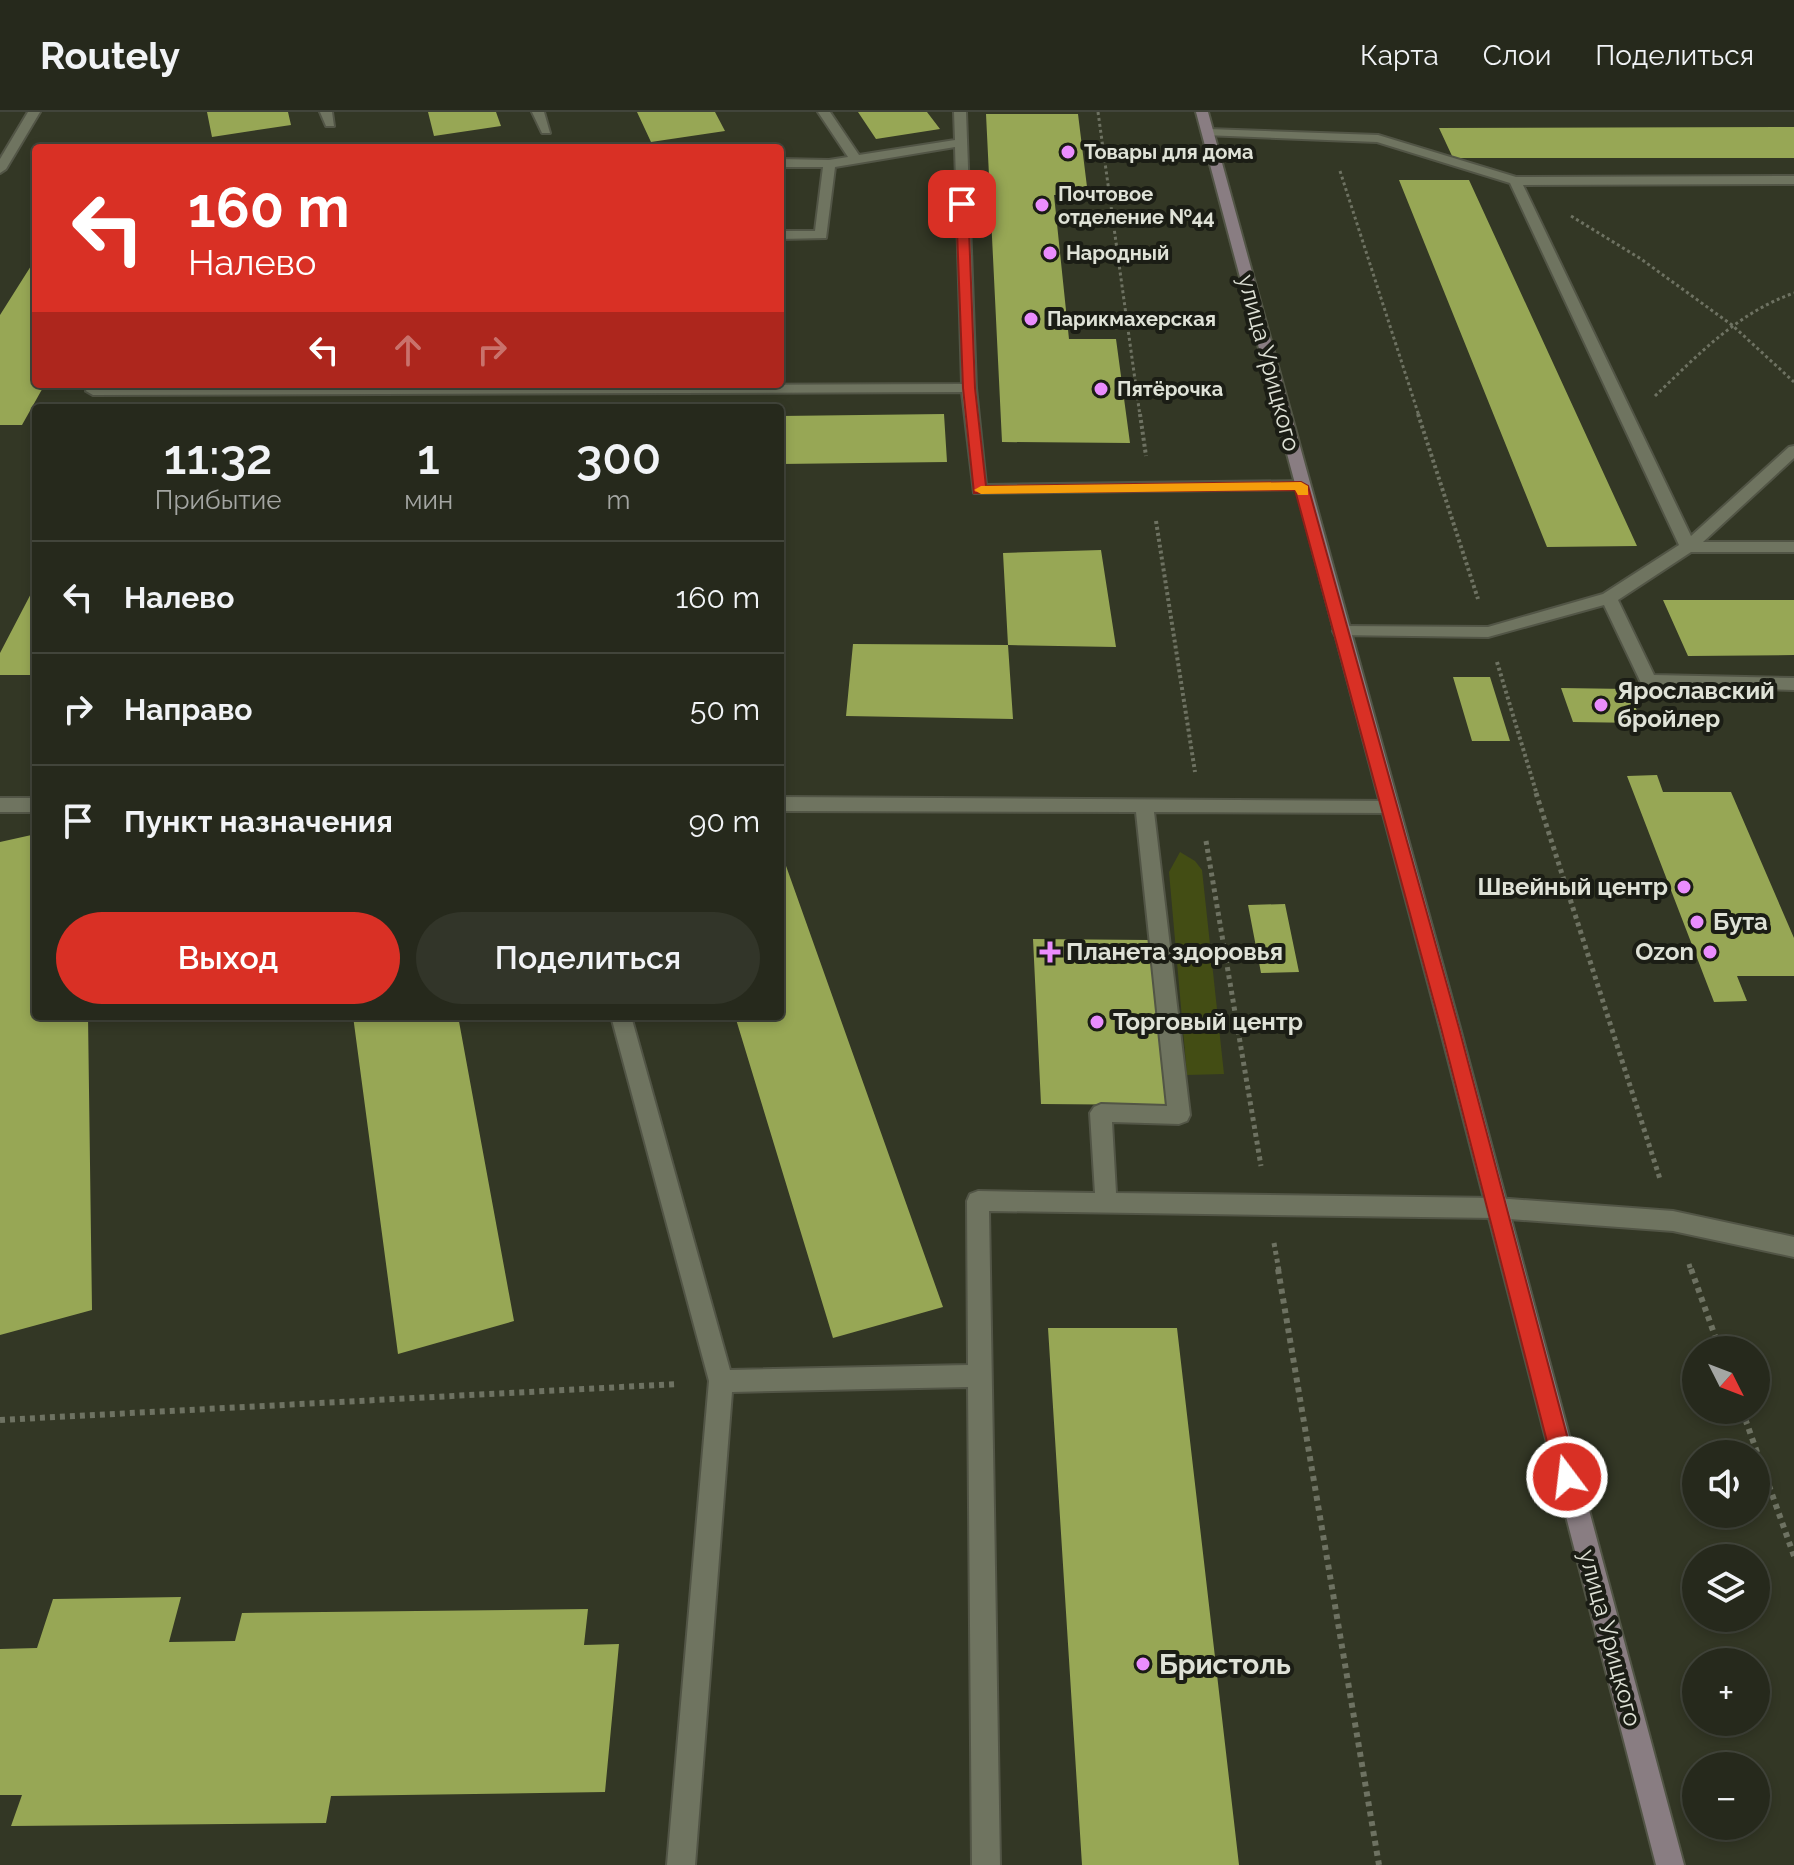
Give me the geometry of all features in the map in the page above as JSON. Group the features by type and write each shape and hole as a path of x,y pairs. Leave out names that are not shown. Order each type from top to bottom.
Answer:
{"street":[{"name":"улица Урицкого","path":"1202,112 1670,1865"}],"lane":[{"path":"0,169 34,112"},
{"path":"538,112 546,131"},
{"path":"824,112 856,159"},
{"path":"960,112 969,388 979,490 1301,486"},
{"path":"1208,133 1378,139 1515,181 1794,180"},
{"path":"784,163 829,164 960,143"},
{"path":"784,235 821,235 829,164"},
{"path":"1515,181 1688,547"},
{"path":"94,388 93,391 969,388"},
{"path":"1341,631 1488,632 1609,598 1688,547 1794,450"},
{"path":"1688,547 1794,547"},
{"path":"1609,598 1648,681 1794,684"},
{"path":"784,804 1389,806"},
{"path":"1106,1202 1101,1113 1179,1115 1144,804"},
{"path":"0,805 32,805"},
{"path":"622,1020 721,1381 681,1865"},
{"path":"986,1865 978,1201 1496,1208 1673,1221 1794,1247"},
{"path":"721,1381 981,1376"}],"path":[{"path":"1098,112 1150,486 1200,805 1379,1865"},
{"path":"1329,135 1488,632 1567,897 1673,1221 1715,1336"},
{"path":"1515,181 1641,259 1732,325 1794,382"},
{"path":"1630,419 1732,325 1768,300 1794,293"},
{"path":"0,1420 721,1381"},
{"path":"1747,1424 1794,1556"}],"green space":[{"path":"1180,852 1195,861 1202,870 1224,1074 1187,1075 1169,872"}],"building":[{"path":"207,112 288,112 291,125 212,137"},
{"path":"428,112 496,112 501,126 434,136"},
{"path":"637,112 715,112 725,131 651,142"},
{"path":"858,112 927,112 940,129 876,139"},
{"path":"986,114 1078,114 1088,195 1054,195 1069,339 1116,339 1130,443 1002,442"},
{"path":"1794,127 1794,158 1453,158 1439,128"},
{"path":"1399,180 1469,180 1637,546 1547,547"},
{"path":"32,264 32,388 43,388 22,425 0,425 0,315"},
{"path":"944,414 947,462 784,464 784,416"},
{"path":"1101,550 1116,647 1008,645 1003,553"},
{"path":"32,592 32,675 0,675 0,653"},
{"path":"1663,600 1794,600 1794,655 1688,656"},
{"path":"853,644 1008,645 1013,719 846,716"},
{"path":"1453,677 1490,677 1510,741 1472,741"},
{"name":"Ярославский бройлер","path":"1561,688 1628,689 1642,723 1573,722"},
{"path":"1657,775 1663,792 1731,792 1794,938 1794,976 1737,976 1747,1001 1714,1002 1627,776"},
{"path":"32,835 32,1020 88,1020 92,1310 0,1335 0,842"},
{"path":"784,860 943,1307 833,1338 736,1020 784,1020"},
{"path":"1285,904 1299,972 1261,973 1248,905"},
{"name":"Торговый центр","path":"1033,939 1149,940 1166,1105 1041,1104"},
{"path":"354,1020 459,1020 514,1321 398,1354"},
{"path":"1048,1328 1177,1328 1239,1865 1082,1865"},
{"path":"181,1597 169,1642 235,1641 242,1613 588,1609 584,1645 619,1644 605,1792 331,1796 326,1823 11,1826 22,1795 0,1795 0,1649 37,1648 53,1599"}],"slow traffic":[{"path":"981,490 1301,486 1303,492"}],"place":[{"name":"Товары для дома","path":"1068,152"},
{"name":"Почтовое отделение №44","path":"1042,205"},
{"name":"Народный","path":"1050,253"},
{"name":"Парикмахерская","path":"1031,319"},
{"name":"Пятёрочка","path":"1101,389"},
{"name":"Ярославский бройлер","path":"1601,705"},
{"name":"Швейный центр","path":"1684,887"},
{"name":"Бута","path":"1697,922"},
{"name":"Планета здоровья","path":"1050,952"},
{"name":"Ozon","path":"1710,952"},
{"name":"Торговый центр","path":"1097,1022"},
{"name":"Бристоль","path":"1143,1664"}],"route":[{"path":"962,204 969,388 979,490 1301,486 1450,1028 1567,1477"}]}
